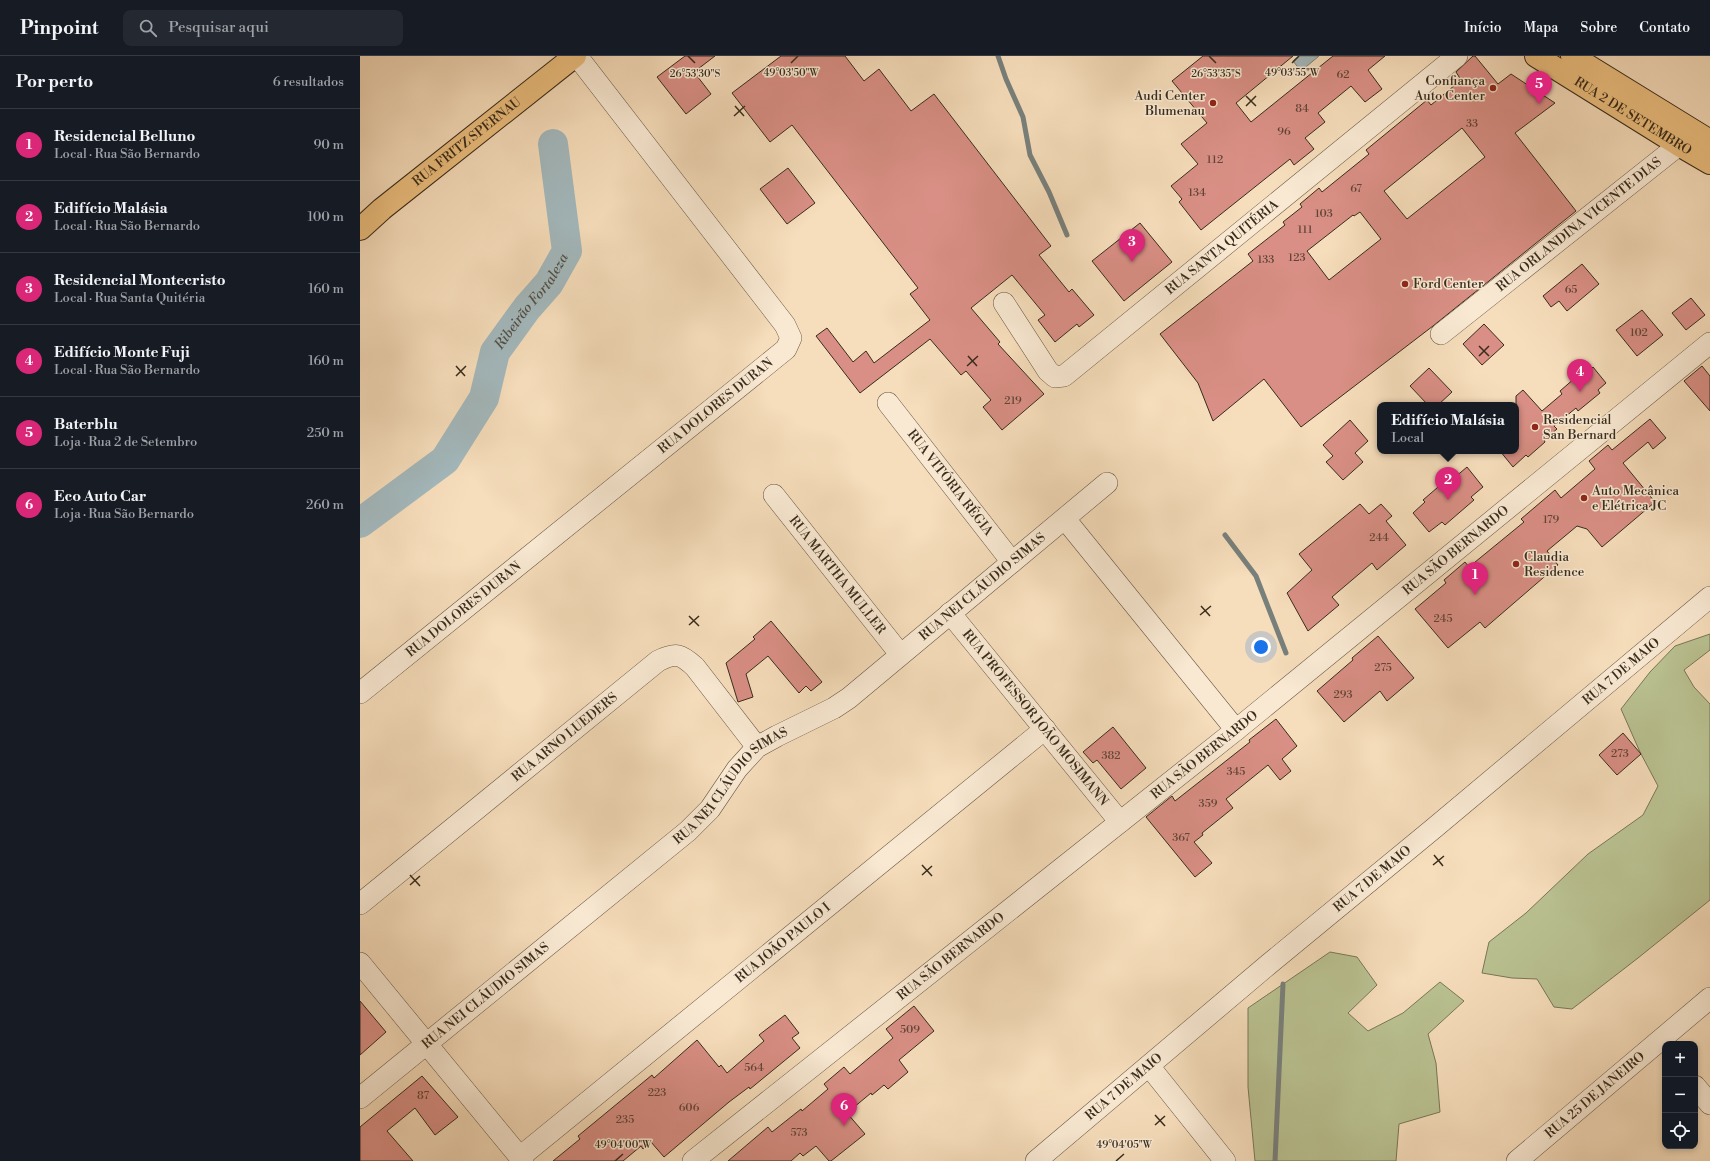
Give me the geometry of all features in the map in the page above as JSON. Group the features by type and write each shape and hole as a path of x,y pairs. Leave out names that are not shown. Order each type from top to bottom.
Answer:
{"main road":[{"name":"RUA FRITZ SPERNAU","path":"360,229 388,204 576,56"},
{"name":"RUA 2 DE SETEMBRO","path":"1536,56 1710,163"},
{"name":"RUA 2 DE SETEMBRO","path":"1572,56 1710,141"}],"street":[{"name":"RUA DOLORES DURAN","path":"360,693 786,349 791,338 785,325 576,56"},
{"name":"RUA SANTA QUITÉRIA","path":"1004,303 1048,371 1055,377 1064,376 1457,56"},
{"name":"RUA ORLANDINA VICENTE DIAS","path":"1441,334 1679,145"},
{"name":"RUA SÃO BERNARDO","path":"693,1161 1236,730 1710,343"},
{"name":"RUA VITÓRIA RÉGIA","path":"888,403 1012,562"},
{"name":"RUA NEI CLÁUDIO SIMAS","path":"360,1098 688,831 710,809 737,769 757,748 849,698 1107,483"},
{"name":"RUA MARTHA MULLER","path":"774,495 900,654"},
{"path":"1065,519 1236,730"},
{"name":"RUA 7 DE MAIO","path":"1036,1161 1269,964 1433,829 1710,596"},
{"name":"RUA PROFESSOR JOÃO MOSIMANN","path":"950,613 1120,822"},
{"name":"RUA ARNO LUEDERS","path":"360,904 658,660 668,656 676,654 685,658 695,667 757,748"},
{"name":"RUA JOÃO PAULO I","path":"522,1159 1045,729"},
{"path":"360,963 522,1159"},
{"name":"RUA 25 DE JANEIRO","path":"1666,1041 1710,998"},
{"name":"RUA 25 DE JANEIRO","path":"1517,1161 1662,1045"},
{"path":"1149,1066 1225,1161"},
{"path":"1698,1090 1710,1104"}],"green space":[{"path":"1710,634 1710,650 1684,670 1694,687 1710,704 1710,900 1572,1009 1554,1007 1537,979 1512,978 1482,973 1489,942 1526,913 1588,854 1643,815 1658,786 1640,752 1621,709 1650,672 1675,646"},
{"path":"1330,952 1357,957 1377,985 1348,1013 1368,1031 1403,1013 1440,982 1464,1001 1428,1034 1436,1063 1440,1112 1399,1124 1396,1161 1255,1161 1248,1087 1248,1008"}],"shaded area":[{"path":"1299,56 1319,56 1301,71 1293,61"}],"building":[{"path":"685,56 715,56 694,72 711,94 686,114 657,77"},
{"path":"781,56 845,56 864,81 879,69 911,111 934,94 1051,246 1039,255 1069,292 1072,289 1094,315 1079,327 1077,324 1055,342 1038,320 1045,315 1012,275 971,308 1000,342 998,344 1044,394 1002,430 983,407 991,400 966,371 961,375 930,339 860,393 816,336 827,328 853,362 866,351 874,363 930,320 910,294 918,288 792,125 770,142 732,93"},
{"path":"1203,56 1293,56 1236,103 1251,122 1333,56 1385,56 1368,70 1382,89 1365,102 1351,86 1318,113 1325,122 1305,138 1314,149 1294,165 1290,159 1201,230 1179,202 1182,199 1171,186 1198,164 1181,144 1207,123 1172,81"},
{"path":"1473,56 1475,56 1498,84 1511,74 1555,103 1515,133 1576,211 1433,326 1301,427 1264,379 1213,421 1198,383 1160,334 1253,261 1248,254 1285,225 1283,222 1302,207 1300,204 1319,188 1322,192 1369,154 1366,150 1427,100 1431,105 1461,80 1456,72","holes":["1462,128 1485,157 1407,219 1384,191","1360,212 1381,239 1329,280 1307,251 1353,215 1354,216"]},
{"path":"788,168 815,203 787,224 760,189"},
{"path":"1140,223 1172,262 1124,301 1092,261"},
{"path":"1582,264 1599,284 1567,311 1559,301 1551,307 1543,296"},
{"path":"1691,298 1705,315 1686,330 1672,313"},
{"path":"1642,310 1663,335 1637,356 1616,330"},
{"path":"1484,324 1504,345 1482,365 1463,344"},
{"path":"1702,366 1710,376 1710,411 1684,381"},
{"path":"1593,367 1606,383 1598,390 1600,393 1578,411 1576,408 1554,426 1557,429 1544,440 1545,442 1528,457 1526,455 1513,467 1502,454 1519,454 1519,402 1516,402 1516,396 1523,390 1542,411 1562,394 1560,391 1583,371 1586,374"},
{"path":"1429,368 1452,392 1441,402 1425,402 1410,386"},
{"path":"1650,419 1666,438 1653,449 1648,442 1623,463 1655,502 1602,547 1587,529 1577,526 1547,551 1558,565 1485,628 1480,622 1448,648 1415,609 1446,583 1444,580 1465,562 1469,567 1524,522 1521,519 1555,490 1561,498 1595,469 1589,461 1608,445 1612,450"},
{"path":"1350,420 1368,441 1355,453 1363,462 1343,480 1326,462 1333,456 1323,445"},
{"path":"1467,467 1483,487 1471,497 1474,500 1445,525 1442,522 1429,532 1413,513 1425,502 1423,500 1452,475 1454,478"},
{"path":"1360,504 1369,514 1381,504 1392,516 1386,521 1406,545 1377,570 1372,563 1332,597 1339,605 1308,631 1287,593 1312,570 1299,554"},
{"path":"771,621 822,682 811,691 806,686 799,693 768,656 746,674 753,697 738,702 726,663 755,639 753,637"},
{"path":"1378,636 1414,678 1387,701 1380,691 1344,722 1317,691"},
{"path":"1276,719 1297,746 1282,759 1291,771 1280,780 1268,765 1226,799 1233,808 1202,833 1203,835 1194,842 1212,863 1195,877 1146,817 1172,796 1175,801 1250,742 1249,740"},
{"path":"1113,727 1146,768 1121,789 1097,760 1093,763 1083,752"},
{"path":"1623,733 1641,754 1617,775 1599,755"},
{"path":"360,1001 386,1032 360,1055"},
{"path":"914,1006 934,1031 899,1060 908,1072 888,1089 884,1085 872,1095 871,1093 847,1113 865,1134 831,1161 829,1161 816,1146 803,1156 800,1153 791,1161 728,1161 768,1127 772,1132 801,1109 802,1111 828,1089 824,1084 844,1067 850,1074 893,1038 886,1029"},
{"path":"785,1015 799,1033 792,1038 800,1048 750,1089 749,1087 729,1102 664,1157 651,1142 643,1149 641,1146 623,1161 553,1161 580,1139 578,1136 652,1075 654,1078 697,1040 719,1067 721,1065 727,1073 764,1041 759,1035"},
{"path":"422,1076 458,1117 435,1135 415,1108 387,1131 413,1161 360,1161 360,1127"}],"waterway":[{"path":"998,56 1006,79 1023,117 1030,155 1049,192 1067,235"},
{"name":"Ribeirão Fortaleza","path":"360,523 445,460 484,398 495,352 527,308 549,283 567,251 553,144"},
{"path":"1225,535 1256,576 1286,653"},
{"path":"1275,1161 1283,984"}],"place":[{"name":"Confiança Auto Center","path":"1493,88"},
{"name":"Audi Center Blumenau","path":"1213,103"},
{"name":"Baterblu","path":"1539,104"},
{"name":"Residencial Montecristo","path":"1132,262"},
{"name":"Ford Center","path":"1405,284"},
{"name":"Edifício Monte Fuji","path":"1580,392"},
{"name":"Residencial San Bernard","path":"1535,427"},
{"name":"Auto Mecânica e Elétrica JC","path":"1584,498"},
{"name":"Edifício Malásia","path":"1448,500"},
{"name":"Claudia Residence","path":"1516,564"},
{"name":"Residencial Belluno","path":"1475,595"},
{"name":"Eco Auto Car","path":"844,1126"}]}
